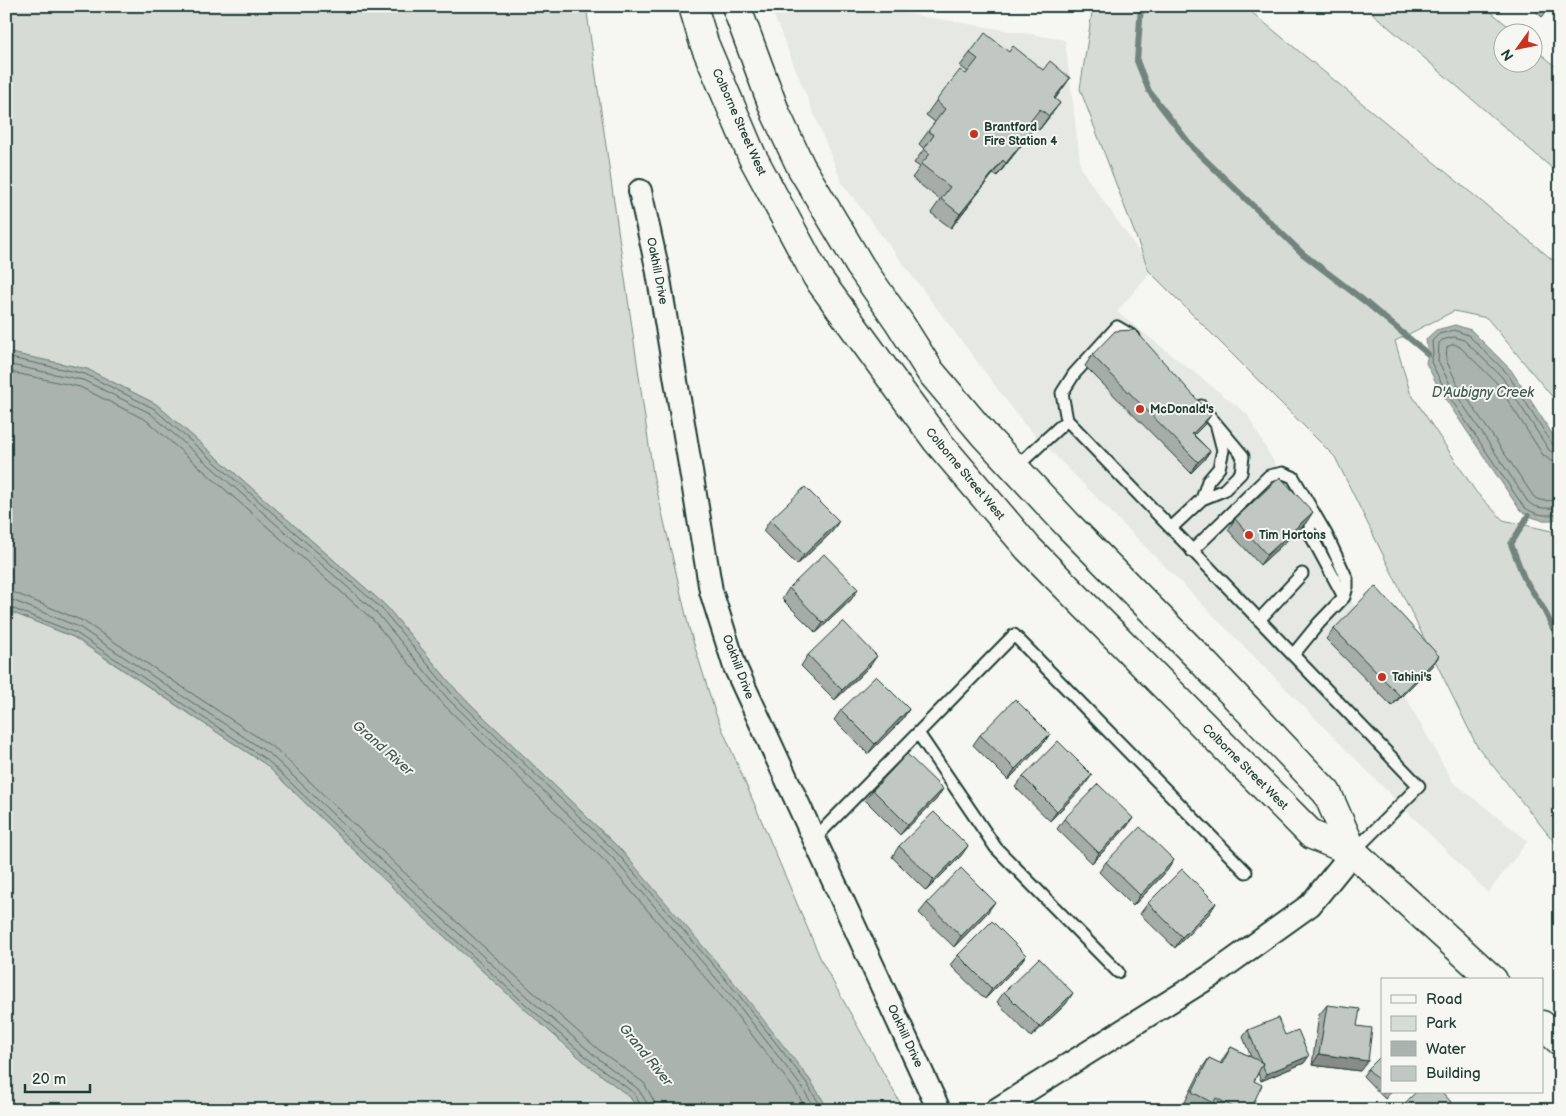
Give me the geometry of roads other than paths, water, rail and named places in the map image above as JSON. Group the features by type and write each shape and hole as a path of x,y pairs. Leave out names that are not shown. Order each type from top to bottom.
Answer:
{"main road":[{"name":"Colborne Street West","path":"693,6 704,43 752,156 817,277 936,441 1028,548 1312,834 1353,852 1492,978"},
{"name":"Colborne Street West","path":"736,6 776,114 801,167 860,266 930,371 1015,468 1327,793 1353,852"},
{"path":"1544,1027 1560,1041"}],"street":[{"name":"Oakhill Drive","path":"640,191 659,277 712,592 735,667 939,1110"},
{"path":"996,1110 1214,974 1310,905 1353,852"}],"lane":[{"path":"1144,343 1117,327 1074,374 1062,393 1067,420 1419,786 1353,852"},
{"path":"1171,528 1202,499 1224,490 1241,473 1243,456 1196,401"},
{"path":"1015,468 1067,420"},
{"path":"1202,499 1208,481 1218,468 1223,450 1216,423"},
{"path":"1192,551 1265,480 1273,475 1284,473 1293,477 1326,534 1347,579 1347,587 1344,598 1319,623 1293,655"},
{"path":"1259,620 1302,574"},
{"path":"814,839 1014,635 1246,872"},
{"path":"918,733 996,848 1118,972"}],"water":[{"name":"D'Aubigny Creek","path":"1455,325 1471,330 1511,370 1560,446 1560,518 1539,519 1529,516 1520,510 1442,394 1426,363 1428,354 1426,339 1436,330"},
{"name":"Grand River","path":"6,352 87,369 156,404 386,606 457,691 621,850 741,991 810,1080 829,1110 638,1110 630,1097 588,1065 422,916 265,764 74,637 6,610"}],"waterway":[{"name":"D'Aubigny Creek","path":"1141,6 1137,61 1149,91 1193,148 1303,254 1363,300 1428,354"},
{"name":"D'Aubigny Creek","path":"1528,516 1511,544 1524,578 1543,608 1560,642"}],"place":[{"name":"Brantford Fire Station 4","path":"974,134"},
{"name":"McDonald's","path":"1140,409"},
{"name":"Tim Hortons","path":"1249,535"},
{"name":"Tahini's","path":"1382,677"}]}
